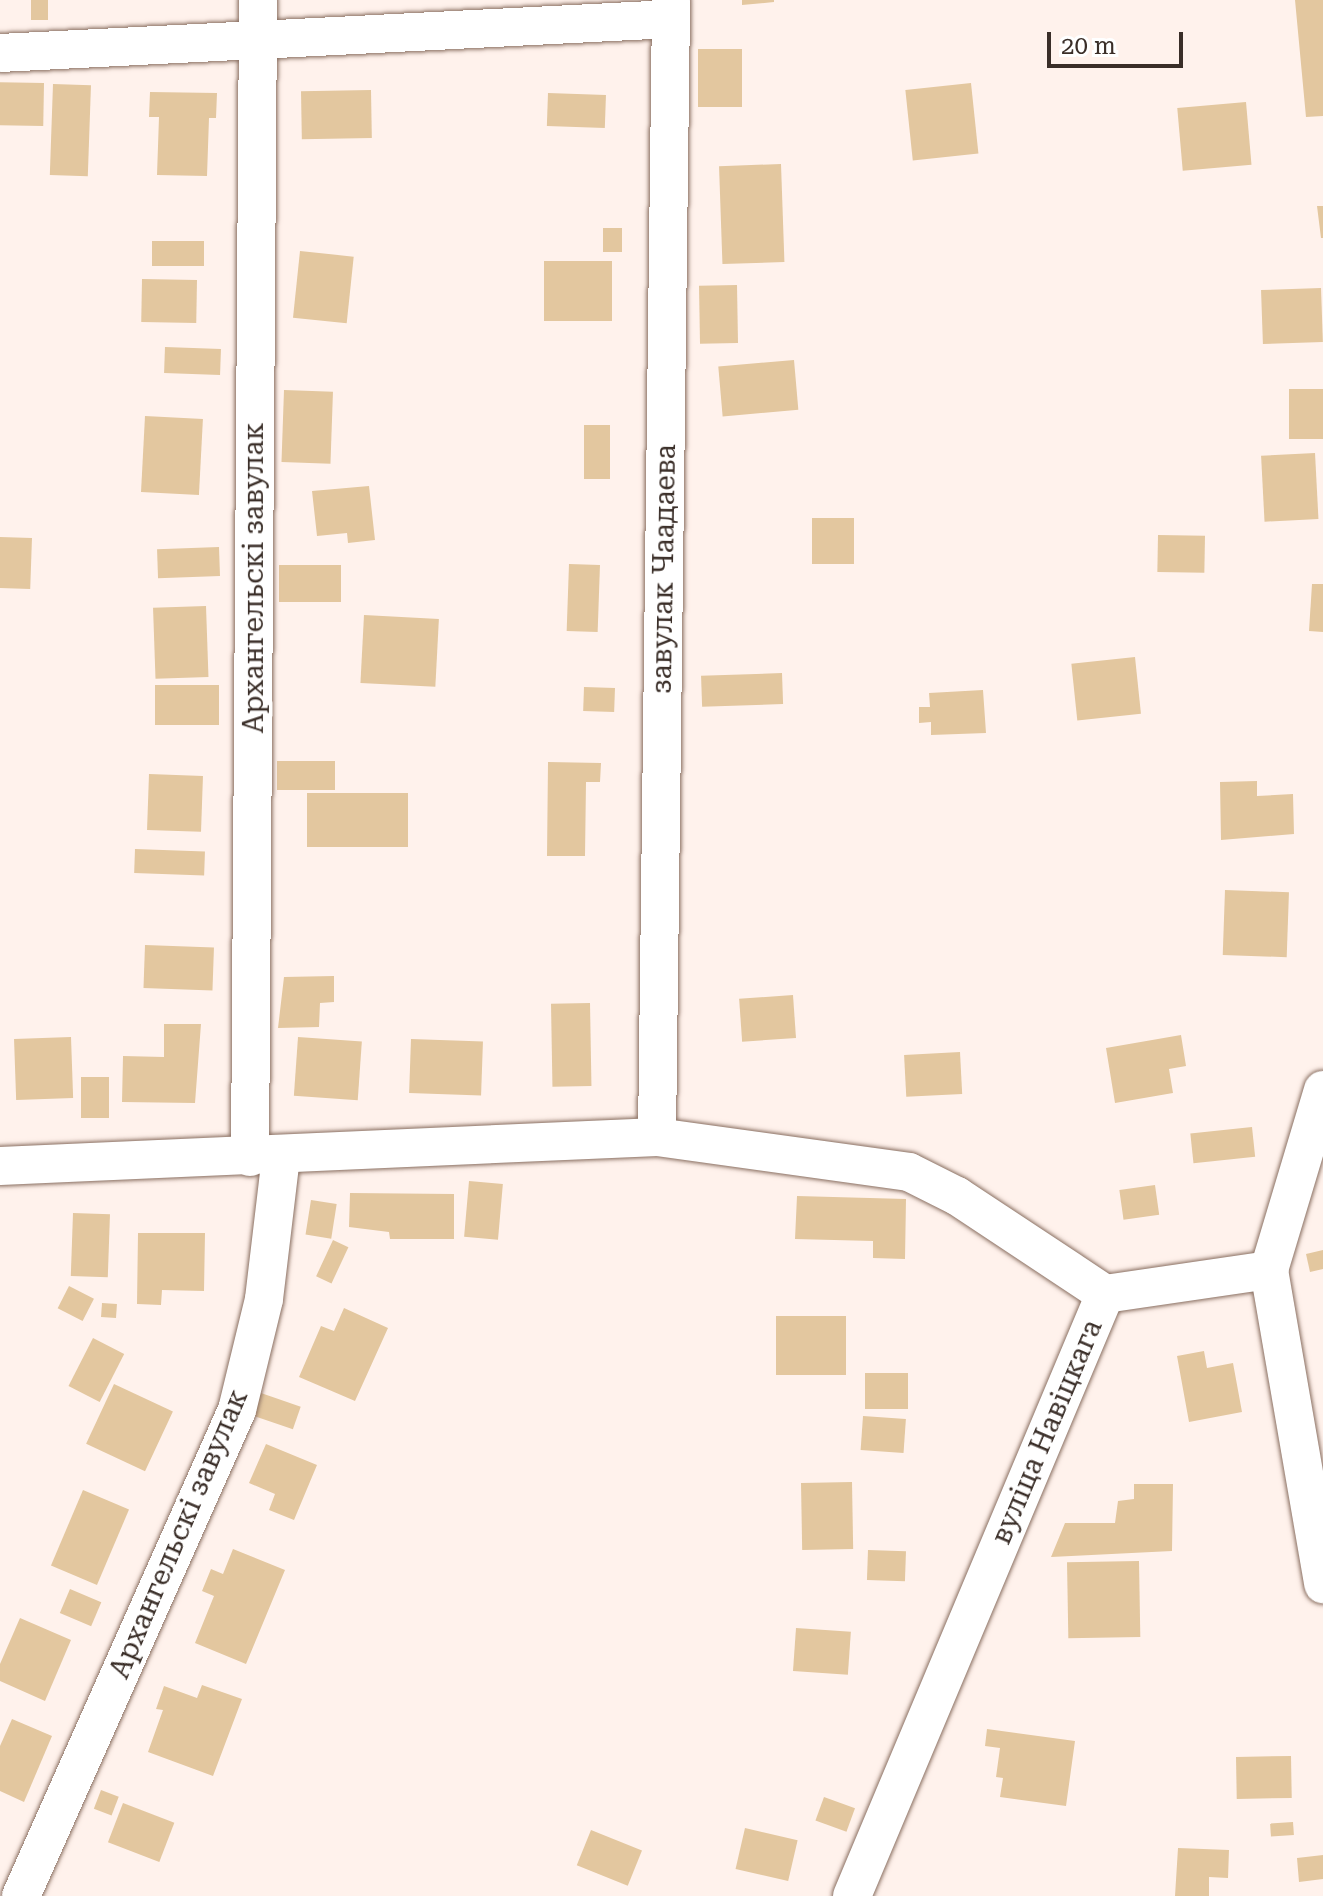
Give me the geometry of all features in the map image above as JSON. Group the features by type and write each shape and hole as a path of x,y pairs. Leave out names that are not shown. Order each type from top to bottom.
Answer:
{"street":[{"name":"Архангельскі завулак","path":"21,1896 237,1410 264,1299 266,1156 258,0"},
{"path":"0,53 258,42 671,10"},
{"name":"завулак Чаадаева","path":"657,1137 671,10"},
{"path":"1323,1090 1269,1270 1323,1584"},
{"path":"0,1166 657,1137 909,1172 957,1196 1105,1294"},
{"name":"вуліца Навіцкага","path":"852,1896 1105,1294 1269,1270"}],"building":[{"path":"31,0 48,0 48,20 31,20"},
{"path":"742,0 774,0 774,2 742,5"},
{"path":"1295,0 1323,0 1323,116 1306,117"},
{"path":"698,49 742,49 742,107 698,107"},
{"path":"0,82 44,83 43,126 0,125"},
{"path":"971,83 978,154 913,161 905,90"},
{"path":"53,84 91,85 88,176 50,175"},
{"path":"371,90 372,138 302,139 301,91"},
{"path":"150,92 217,93 216,118 209,118 207,176 157,175 159,117 149,117"},
{"path":"548,93 606,95 605,128 547,126"},
{"path":"1246,102 1251,165 1183,171 1177,108"},
{"path":"781,164 784,262 722,264 719,166"},
{"path":"1317,206 1323,206 1323,238 1321,238"},
{"path":"603,228 622,228 622,252 603,252"},
{"path":"152,241 204,241 204,266 152,266"},
{"path":"300,251 354,257 347,323 293,318"},
{"path":"544,261 612,261 612,321 544,321"},
{"path":"142,279 197,280 196,323 141,322"},
{"path":"737,285 738,343 700,344 699,286"},
{"path":"1321,288 1323,342 1263,344 1261,290"},
{"path":"165,347 221,349 220,375 164,373"},
{"path":"794,360 798,410 723,416 718,367"},
{"path":"1289,389 1323,389 1323,439 1289,439"},
{"path":"284,390 333,392 330,464 281,462"},
{"path":"145,416 203,419 199,495 141,492"},
{"path":"584,425 610,425 610,479 584,479"},
{"path":"1315,453 1318,519 1265,522 1261,456"},
{"path":"369,486 375,540 348,543 347,533 317,536 312,491"},
{"path":"812,518 854,518 854,564 812,564"},
{"path":"1158,535 1205,536 1204,573 1157,572"},
{"path":"0,537 32,538 30,589 0,588"},
{"path":"219,547 220,576 158,578 157,549"},
{"path":"569,564 600,565 598,632 567,631"},
{"path":"279,565 341,565 341,602 279,602"},
{"path":"1312,584 1323,584 1323,632 1309,631"},
{"path":"206,606 208,677 156,679 153,608"},
{"path":"364,615 439,619 435,687 360,683"},
{"path":"1135,657 1141,714 1077,720 1071,664"},
{"path":"782,673 783,704 702,707 701,676"},
{"path":"155,685 219,685 219,725 155,725"},
{"path":"584,687 615,688 614,712 583,711"},
{"path":"983,690 986,733 931,735 931,722 919,723 919,707 930,707 929,693"},
{"path":"277,761 335,761 335,790 277,790"},
{"path":"548,762 601,763 600,782 586,782 585,856 547,856"},
{"path":"149,774 203,776 201,832 147,830"},
{"path":"1257,781 1257,796 1293,794 1294,834 1221,840 1220,782"},
{"path":"307,793 408,793 408,847 307,847"},
{"path":"135,849 205,851 204,875 134,873"},
{"path":"1225,890 1289,892 1287,957 1223,955"},
{"path":"145,945 214,947 212,990 143,988"},
{"path":"334,976 334,1002 320,1003 319,1027 278,1028 284,977"},
{"path":"793,995 796,1038 742,1042 739,999"},
{"path":"590,1003 591,1086 552,1087 551,1004"},
{"path":"164,1024 201,1024 195,1103 122,1102 123,1056 164,1057"},
{"path":"1181,1035 1186,1066 1169,1069 1173,1093 1115,1103 1106,1048"},
{"path":"71,1037 73,1098 16,1100 14,1039"},
{"path":"298,1037 362,1041 358,1100 294,1096"},
{"path":"411,1039 483,1042 481,1095 409,1093"},
{"path":"960,1052 962,1094 906,1097 904,1055"},
{"path":"81,1077 109,1077 109,1118 81,1118"},
{"path":"1252,1127 1255,1157 1193,1163 1190,1133"},
{"path":"469,1181 503,1184 498,1240 464,1237"},
{"path":"1155,1185 1159,1215 1124,1220 1119,1190"},
{"path":"350,1193 454,1194 454,1239 390,1239 389,1232 349,1227"},
{"path":"797,1196 906,1199 905,1259 873,1258 873,1241 795,1239"},
{"path":"311,1200 337,1204 331,1239 306,1235"},
{"path":"73,1213 110,1214 108,1277 71,1276"},
{"path":"138,1233 205,1233 204,1291 162,1290 161,1305 137,1304"},
{"path":"333,1240 348,1247 332,1283 316,1276"},
{"path":"1323,1250 1323,1269 1310,1272 1306,1254"},
{"path":"69,1286 94,1299 83,1321 58,1308"},
{"path":"102,1303 117,1304 116,1318 101,1317"},
{"path":"344,1308 388,1328 355,1401 299,1377 321,1326 334,1331"},
{"path":"776,1316 846,1316 846,1375 776,1375"},
{"path":"93,1338 124,1354 100,1402 68,1386"},
{"path":"1204,1351 1207,1368 1233,1363 1242,1412 1189,1422 1177,1356"},
{"path":"865,1373 908,1373 908,1409 865,1409"},
{"path":"114,1384 173,1411 145,1471 86,1444"},
{"path":"261,1393 301,1407 293,1429 253,1416"},
{"path":"863,1416 906,1419 904,1453 861,1450"},
{"path":"266,1444 317,1465 294,1520 269,1510 275,1494 249,1483"},
{"path":"852,1482 853,1549 802,1550 801,1483"},
{"path":"1134,1484 1173,1484 1172,1551 1051,1557 1065,1523 1115,1523 1118,1501 1134,1499"},
{"path":"83,1490 129,1510 97,1585 51,1565"},
{"path":"233,1549 285,1570 246,1664 195,1643 214,1596 202,1591 211,1569 223,1574"},
{"path":"868,1550 906,1551 905,1581 867,1580"},
{"path":"1139,1561 1140,1637 1068,1638 1067,1562"},
{"path":"70,1589 101,1602 91,1626 60,1613"},
{"path":"20,1618 71,1640 45,1701 0,1681 0,1664"},
{"path":"796,1628 851,1632 848,1675 793,1671"},
{"path":"202,1685 242,1699 213,1776 148,1752 163,1710 156,1709 164,1686 197,1698"},
{"path":"12,1719 52,1736 24,1802 0,1791 0,1746"},
{"path":"987,1729 1075,1741 1066,1806 1000,1797 1003,1778 996,1777 1000,1748 985,1746"},
{"path":"1291,1756 1292,1798 1237,1799 1236,1757"},
{"path":"101,1790 119,1797 112,1815 94,1809"},
{"path":"824,1797 855,1808 846,1832 815,1820"},
{"path":"123,1803 174,1823 159,1862 108,1842"},
{"path":"1293,1822 1294,1835 1271,1837 1270,1824"},
{"path":"745,1828 798,1840 788,1881 736,1869"},
{"path":"591,1830 642,1851 628,1886 577,1865"},
{"path":"1178,1848 1229,1850 1228,1878 1209,1877 1209,1896 1175,1896"},
{"path":"1323,1855 1323,1879 1299,1882 1297,1858"}]}
